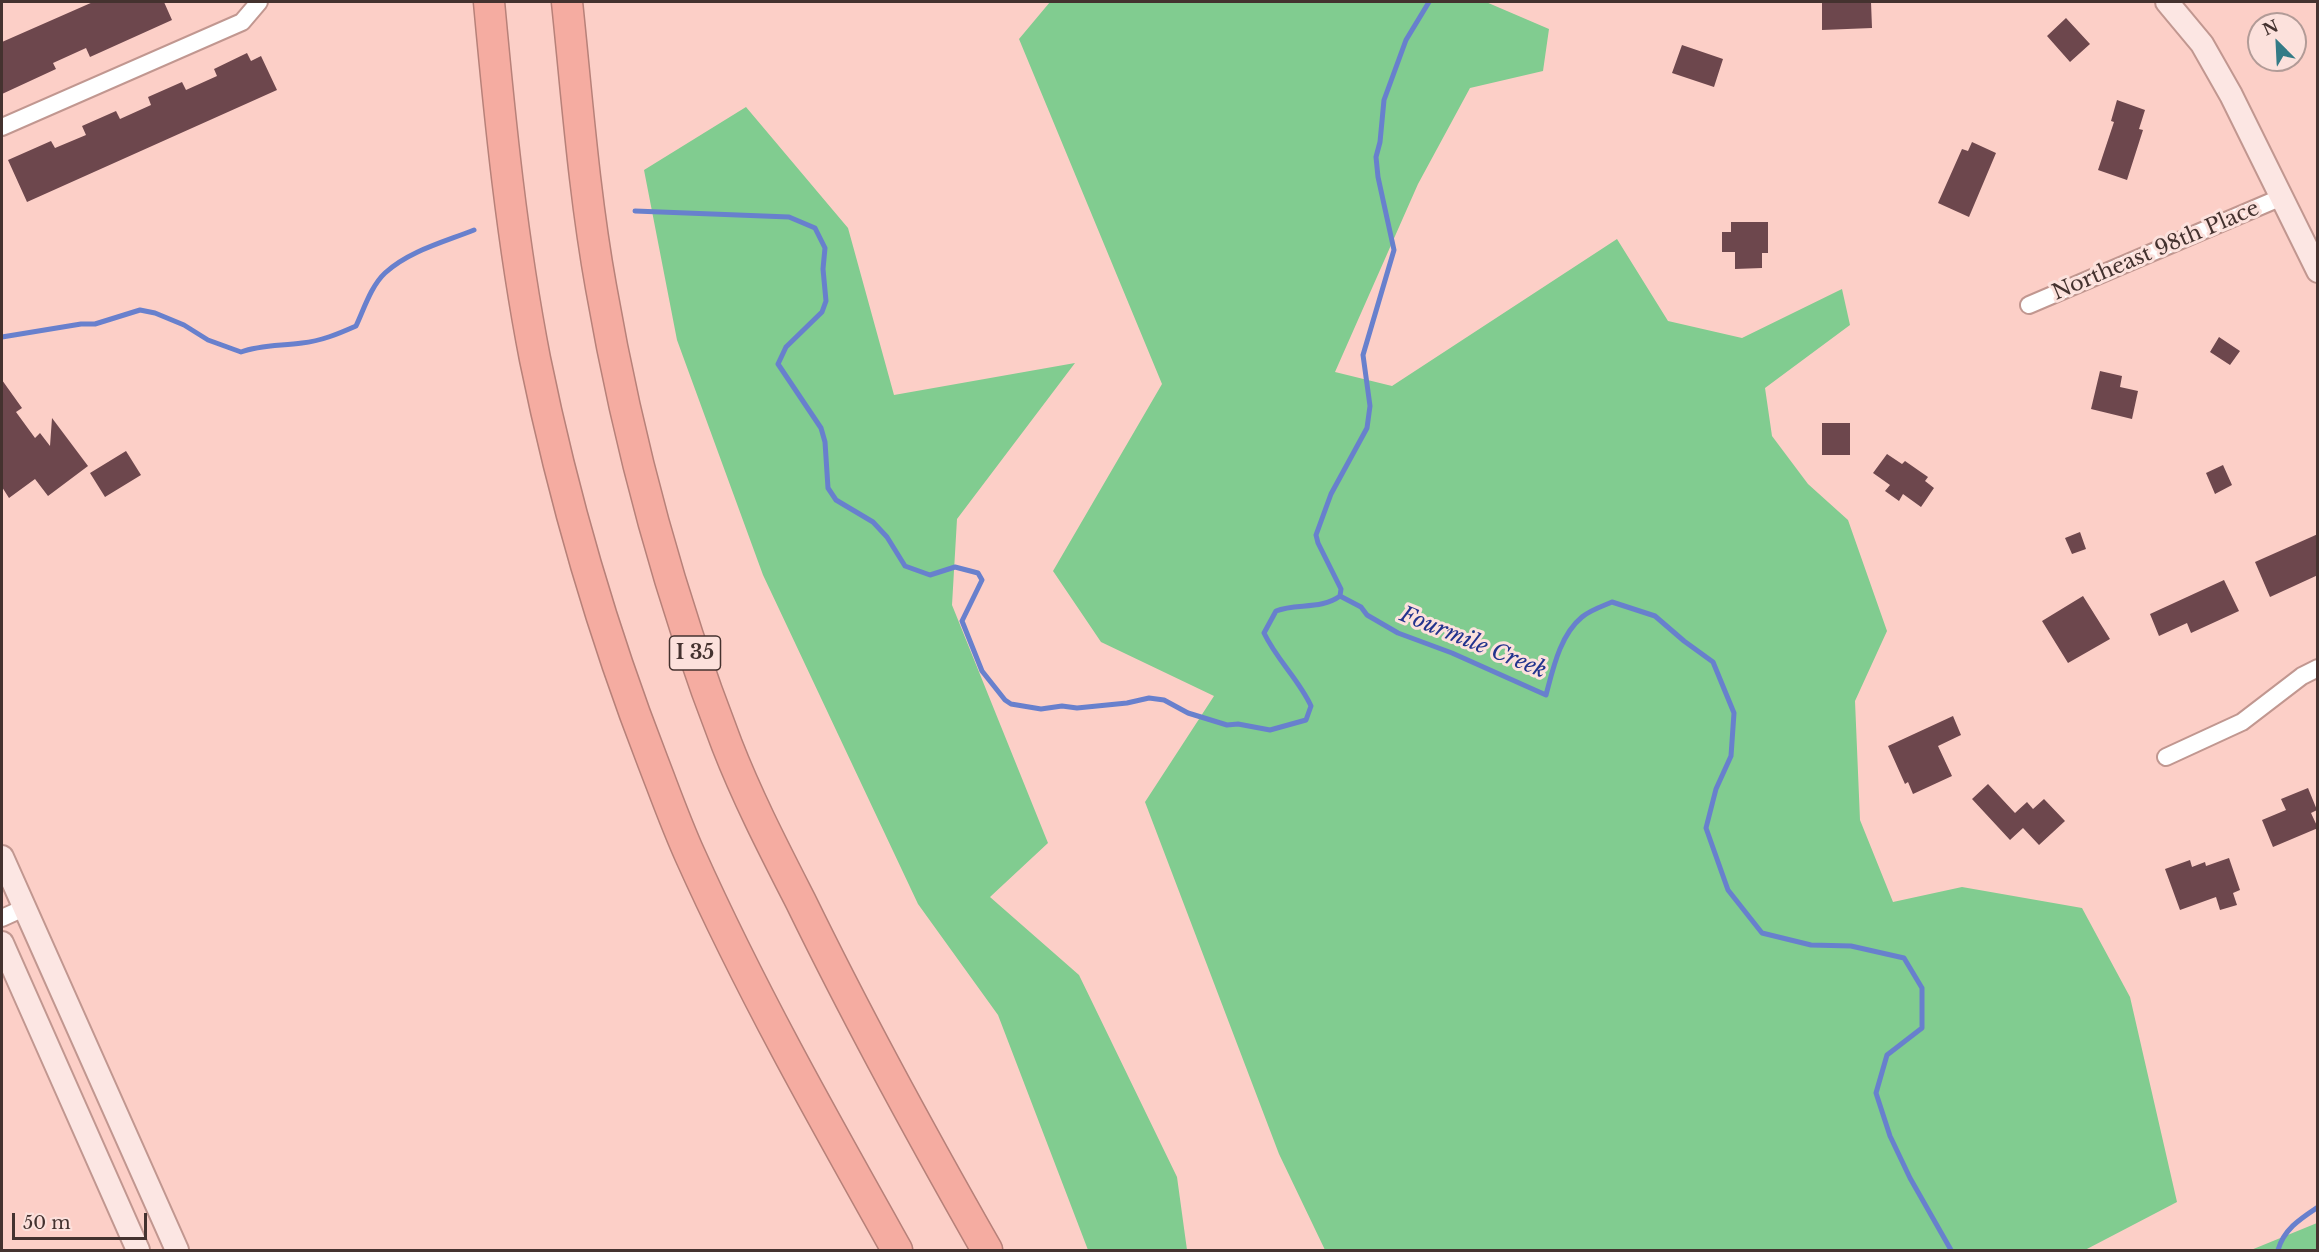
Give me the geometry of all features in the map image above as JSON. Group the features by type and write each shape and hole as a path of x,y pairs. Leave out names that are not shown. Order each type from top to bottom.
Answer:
{"highway":[{"path":"489,2 508,189 534,355 568,502 603,624 640,728 693,862 756,995 897,1251"},
{"name":"I 35","path":"567,2 587,189 601,286 626,408 655,522 690,640 728,746 766,831 875,1048 987,1251"}],"main road":[{"path":"2167,2 2202,44 2231,95 2318,271"},
{"path":"3,864 177,1251"},
{"path":"2,943 138,1251"}],"street":[{"path":"2,127 242,22 259,2"},
{"name":"Northeast 98th Place","path":"2029,305 2282,197"},
{"path":"2166,757 2242,722 2302,676 2318,668"},
{"path":"2,918 24,908"}],"green space":[{"path":"1050,2 1486,2 1549,29 1543,71 1470,88 1418,184 1335,372 1392,386 1617,239 1668,321 1742,338 1842,289 1850,325 1765,388 1772,436 1808,484 1848,520 1887,631 1855,701 1860,820 1893,902 1962,887 2082,908 2130,997 2177,1202 2085,1250 1325,1250 1279,1154 1145,802 1214,696 1101,642 1053,571 1162,384 1019,39"},
{"path":"746,107 848,228 894,395 1075,363 957,519 952,605 1048,843 990,897 1079,975 1177,1177 1187,1250 1088,1250 998,1015 918,904 763,575 677,340 644,170"},
{"path":"2317,1223 2317,1250 2251,1250"}],"building":[{"path":"93,2 164,2 172,20 90,57 86,48 53,63 56,69 2,94 2,42"},
{"path":"1822,2 1871,2 1872,28 1822,30"},
{"path":"2066,18 2090,44 2070,62 2047,36"},
{"path":"1682,45 1723,59 1714,87 1672,73"},
{"path":"247,53 251,61 261,56 277,90 27,202 8,160 51,141 55,148 86,135 82,126 116,111 120,119 151,105 148,97 182,82 186,90 217,76 214,69"},
{"path":"2117,100 2145,110 2139,129 2143,130 2127,180 2098,170 2114,122 2111,121"},
{"path":"1972,142 1996,153 1969,217 1938,203 1962,149 1968,151"},
{"path":"1731,222 1768,222 1768,253 1762,253 1762,268 1735,269 1735,252 1722,252 1722,232 1731,232"},
{"path":"2219,337 2240,351 2230,365 2210,352"},
{"path":"2100,371 2122,376 2120,387 2138,391 2132,419 2091,409"},
{"path":"2,380 22,408 16,412 35,438 40,433 50,446 52,418 88,466 48,496 35,479 9,498 2,487"},
{"path":"1822,423 1850,423 1850,455 1822,455"},
{"path":"126,451 141,475 105,497 90,473"},
{"path":"1887,454 1902,464 1905,461 1928,477 1925,481 1934,488 1921,507 1903,494 1899,501 1885,491 1890,485 1873,473"},
{"path":"2223,465 2232,485 2215,494 2206,473"},
{"path":"2080,532 2086,549 2072,554 2065,538"},
{"path":"2318,534 2318,575 2270,597 2255,562"},
{"path":"2224,580 2239,611 2191,633 2187,623 2159,636 2150,614"},
{"path":"2083,596 2110,639 2068,663 2042,621"},
{"path":"1953,716 1961,735 1938,746 1952,776 1913,794 1908,782 1905,784 1888,746"},
{"path":"1988,784 2015,813 2027,802 2033,809 2044,799 2065,821 2039,845 2023,828 2010,840 1972,799"},
{"path":"2308,788 2317,810 2311,813 2318,828 2273,847 2262,820 2286,810 2281,799"},
{"path":"2229,858 2240,890 2233,893 2237,905 2220,910 2216,897 2180,910 2165,869 2190,860 2192,867 2205,862 2206,866"}],"waterway":[{"name":"Fourmile Creek","path":"1340,596 1341,589 1316,535 1331,494 1367,428 1370,406 1363,355 1394,250 1378,177 1376,157 1380,142 1384,100 1406,40 1429,2"},
{"path":"635,211 789,217 815,228 825,248 823,269 826,301 822,312 786,347 778,364 821,428 825,442 828,488 836,500 873,522 887,537 905,566 930,575 955,567 978,573 982,580 962,621 982,671 1005,700 1011,704 1041,709 1062,706 1077,708 1127,703 1149,698 1164,700 1188,713 1227,725 1238,724 1270,730 1306,720 1311,706 1264,633 1276,611 1317,605 1340,596"},
{"path":"2,337 81,324 95,324 140,310 155,313 184,325 208,340 241,352 316,341 356,326 376,284 394,265 427,248 474,230"},
{"name":"Fourmile Creek","path":"1340,596 1361,607 1367,615 1398,633 1452,653 1546,695 1558,653 1574,624 1593,610 1612,602 1655,616 1713,662 1734,713 1731,756 1716,789 1706,828 1728,890 1762,933 1811,945 1851,946 1904,958 1922,988 1922,1028 1887,1055 1876,1093 1890,1136 1910,1178 1951,1250"},
{"path":"2278,1250 2289,1230 2318,1207"}]}
